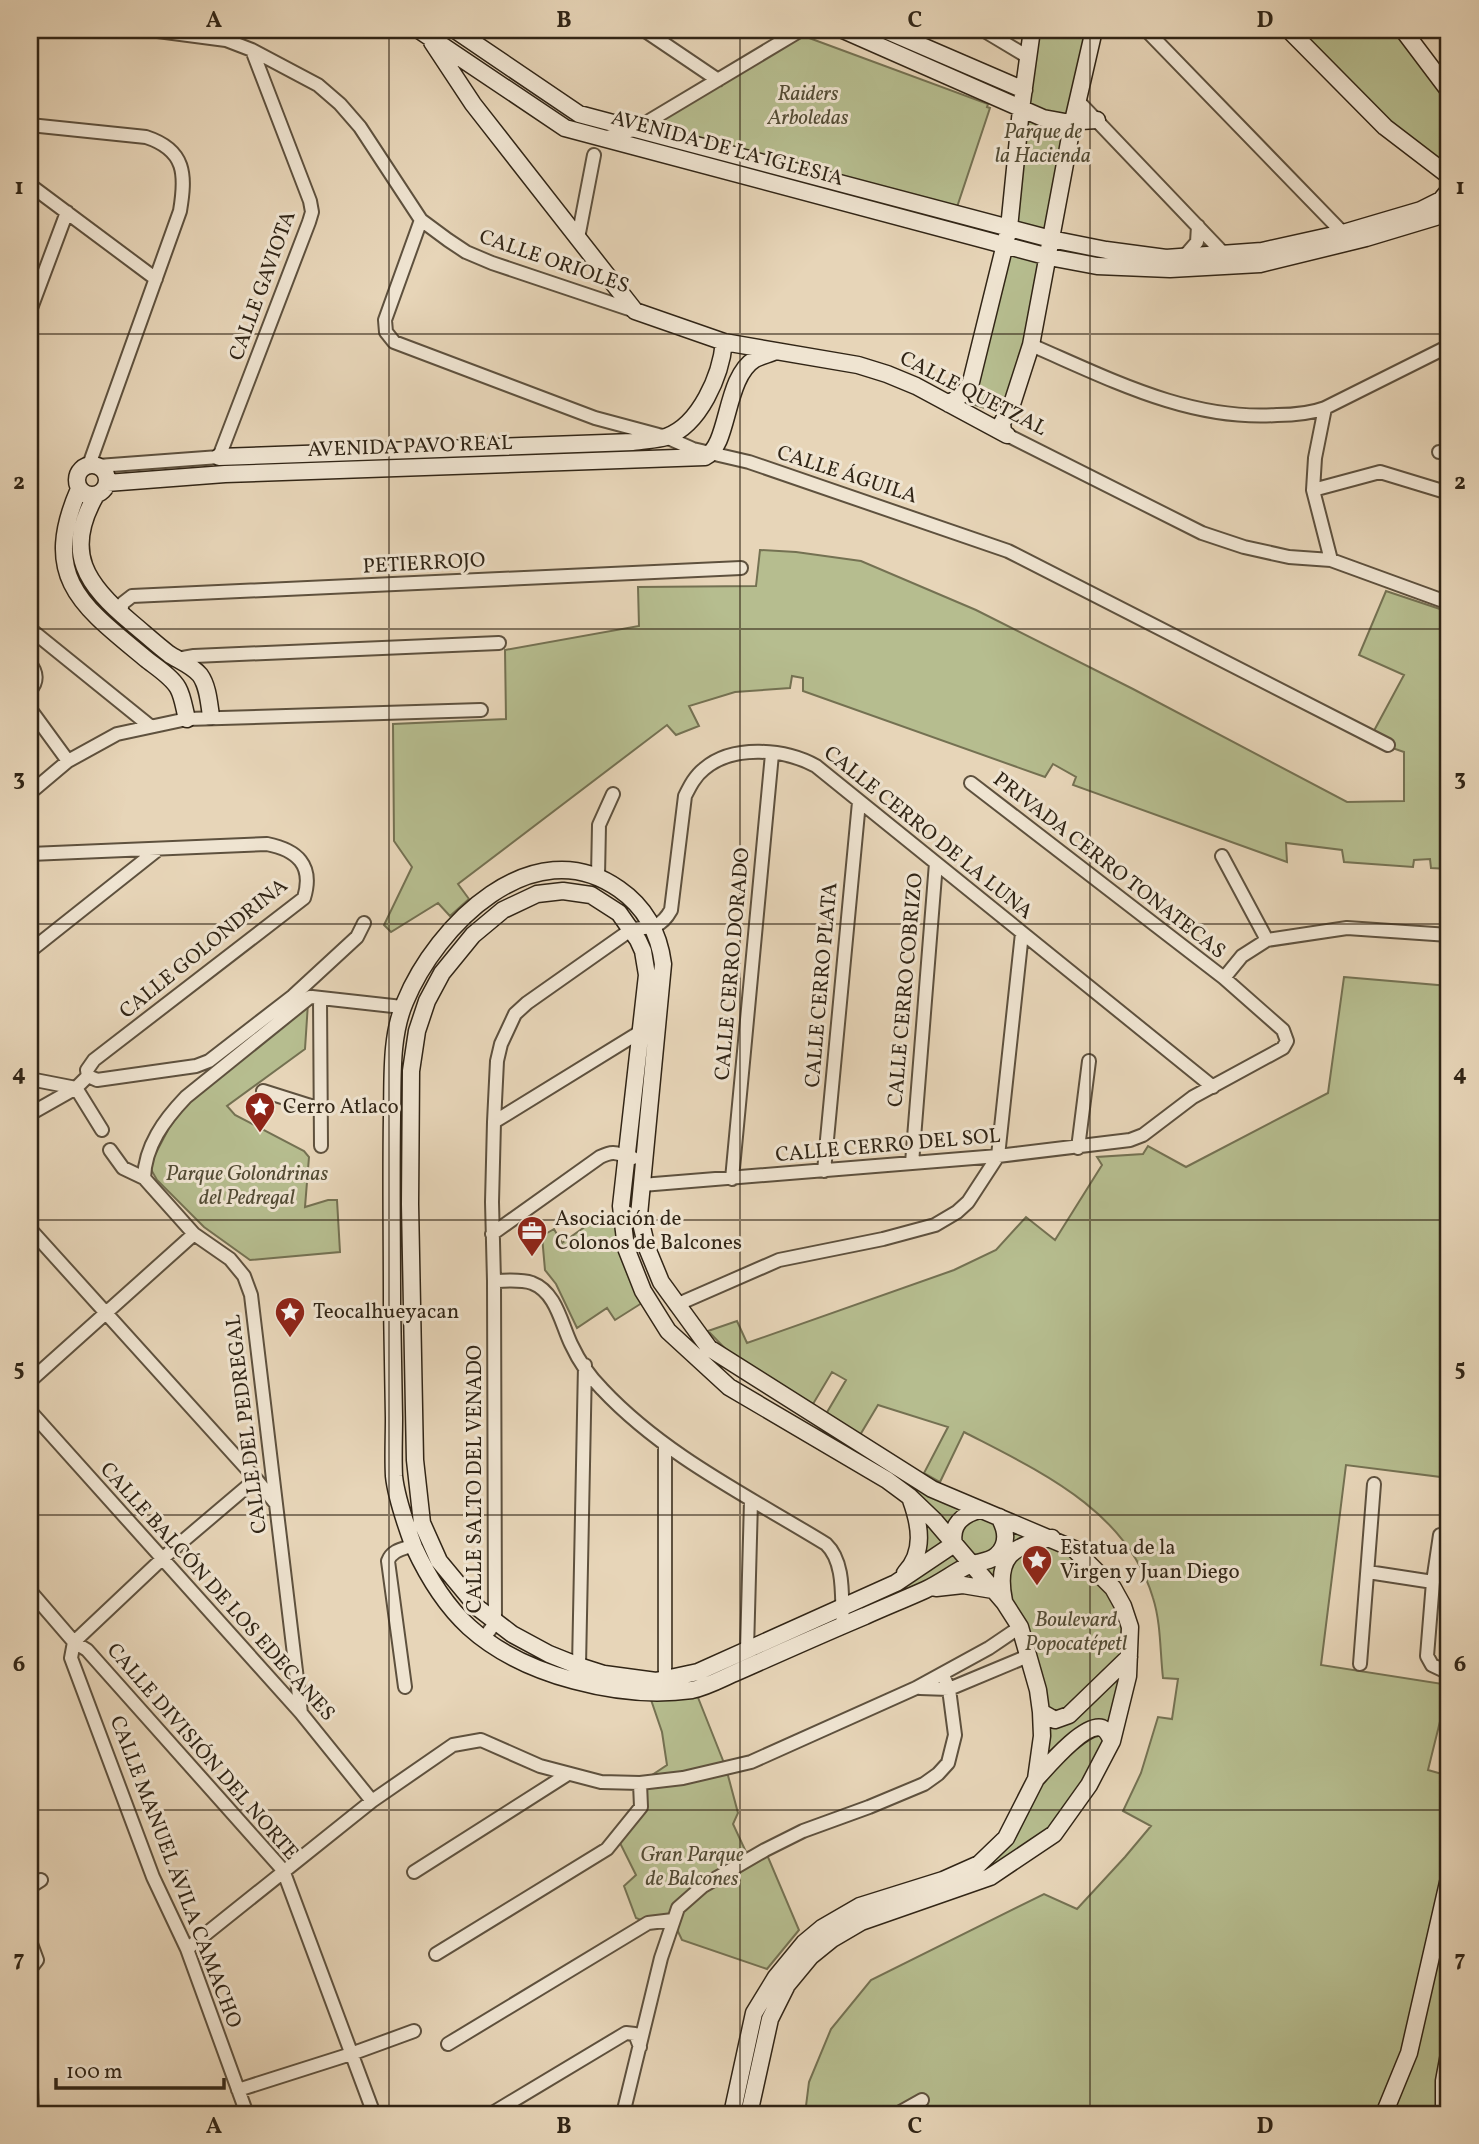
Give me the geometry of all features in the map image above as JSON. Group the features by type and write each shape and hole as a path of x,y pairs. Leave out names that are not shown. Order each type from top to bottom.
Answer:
{"street":[{"name":"CALLE ORIOLES","path":"150,30 226,40 252,50 318,85 340,104 360,127 421,220 475,255 635,311"},
{"name":"AVENIDA DE LA IGLESIA","path":"455,30 583,116 1051,239 1106,250 1166,258 1262,251 1343,233 1421,209 1441,200 1449,190"},
{"path":"644,30 718,80"},
{"path":"602,138 634,130 802,30"},
{"path":"844,30 1043,118 1097,120"},
{"path":"885,30 1024,90"},
{"path":"983,30 1028,57"},
{"path":"950,404 964,393 971,382 1006,245 1032,30"},
{"path":"1005,433 1002,424 1012,404 1031,345 1073,121 1094,30"},
{"path":"1146,30 1343,233"},
{"path":"1289,30 1385,127 1449,176"},
{"path":"1403,30 1449,91"},
{"name":"AVENIDA DE LA IGLESIA","path":"427,32 569,128 1049,257 1097,266 1170,269 1260,264 1366,238 1449,213"},
{"path":"427,32 473,104 635,311"},
{"name":"CALLE GAVIOTA","path":"219,457 312,212 252,50"},
{"path":"473,104 474,91 478,85 495,80"},
{"path":"1078,101 1224,254"},
{"path":"569,128 583,116"},
{"path":"30,125 146,137 159,141 176,155 183,175 180,211 94,466"},
{"path":"578,238 594,155"},
{"path":"30,185 156,279"},
{"path":"30,311 67,212"},
{"name":"CALLE ÁGUILA","path":"421,220 385,320 386,332 394,342 595,418 666,436 685,446 749,462 1008,551 1388,745"},
{"path":"1184,257 1198,242 1198,226"},
{"name":"CALLE QUETZAL","path":"635,311 724,342 858,365 916,386 1202,533 1244,547 1289,557 1331,560 1449,603"},
{"path":"666,436 695,416 718,369 724,342"},
{"path":"1031,345 1170,403 1214,413 1264,416 1310,414 1449,345"},
{"path":"714,453 740,376 755,359 778,351"},
{"path":"1325,408 1315,458 1313,490 1331,560"},
{"name":"AVENIDA PAVO REAL","path":"94,466 219,457 633,442 666,436"},
{"name":"AVENIDA PAVO REAL","path":"102,489 225,474 673,460 705,457 714,453"},
{"path":"187,719 177,685 89,611 78,595 64,557 63,544 70,510 79,489 79,471 94,466 106,473 102,489 88,508 81,536 84,569 90,583 120,614 199,674 206,688 211,716"},
{"path":"1313,490 1380,472 1449,493"},
{"path":"79,489 90,495 102,489"},
{"name":"PETIERROJO","path":"120,614 123,603 132,596 741,569"},
{"path":"30,629 150,726"},
{"path":"177,659 194,656 499,643"},
{"path":"30,664 36,678 30,690"},
{"path":"30,709 68,761"},
{"path":"30,793 68,761 117,734 187,719 211,716 481,710"},
{"name":"CALLE CERRO DE LA LUNA","path":"653,928 663,922 670,910 685,796 692,781 706,767 722,759 756,751 805,760 816,766 1213,1087"},
{"name":"CALLE CERRO DORADO","path":"732,1179 772,754"},
{"name":"PRIVADA CERRO TONATECAS","path":"971,783 1224,978 1283,1030 1287,1041 1279,1052 1213,1087"},
{"path":"598,876 600,825 613,794"},
{"name":"CALLE CERRO PLATA","path":"824,1171 859,802"},
{"name":"CALLE GOLONDRINA","path":"30,854 267,844 291,852 305,868 307,888 304,898 94,1060 87,1070 88,1076 76,1088 30,1114"},
{"path":"30,951 156,850"},
{"path":"1222,856 1267,940"},
{"name":"CALLE CERRO COBRIZO","path":"912,1163 936,863"},
{"path":"954,1544 897,1583 698,1672 665,1685 633,1692 556,1676 504,1652 469,1627 437,1589 414,1545 394,1479 391,1193 393,1069 402,1007 409,992 419,972 446,934 475,905 499,888 538,873 569,870 598,876 625,893 639,906 660,944 663,964 635,1158 622,1214 626,1248 643,1291 668,1331 729,1387 887,1480 910,1497 934,1520 999,1596 1020,1627 1038,1690 1042,1736 1036,1779"},
{"path":"749,2114 769,2019 787,1985 811,1956 832,1939 861,1922 990,1878 1054,1834 1088,1786 1112,1741 1128,1676 1130,1628 1123,1605 1112,1588 1074,1549 1052,1538 932,1489 709,1348 676,1305 661,1282 647,1248 640,1213 642,1185 635,1158 640,1032 647,975 643,951 632,929 619,913 590,895 563,891 524,899 503,910 473,934 442,973 427,1001 417,1031 411,1071 410,1204 415,1460 422,1523 439,1561 478,1608 495,1623 549,1654 604,1674 656,1681 695,1690 927,1589 972,1563 992,1559 1001,1550 1005,1533 999,1517"},
{"path":"88,1076 97,1080 203,1064 293,996 357,937 363,923"},
{"path":"632,929 653,928"},
{"path":"1224,978 1241,956 1267,940 1347,928 1449,935"},
{"name":"CALLE SALTO DEL VENADO","path":"484,1638 495,1623 492,1234 498,1061 506,1030 515,1014 632,929"},
{"path":"676,1305 779,1259 883,1239 935,1225 968,1202 999,1156 1022,933"},
{"path":"409,992 423,994 427,1001"},
{"path":"293,996 402,1007"},
{"path":"315,998 320,1146"},
{"path":"144,1178 149,1151 173,1111 186,1097 315,998"},
{"path":"494,1122 640,1032"},
{"path":"1078,1148 1088,1061"},
{"path":"393,1069 411,1071"},
{"path":"30,1079 76,1088 102,1130"},
{"name":"CALLE CERRO DEL SOL","path":"642,1185 999,1156 1136,1139 1188,1100 1213,1087"},
{"path":"263,1091 320,1109"},
{"name":"CALLE DEL PEDREGAL","path":"110,1150 123,1168 144,1178 194,1234 230,1259 244,1276 251,1295 301,1713"},
{"path":"492,1234 600,1157 618,1152 635,1158"},
{"path":"622,1214 640,1213"},
{"path":"30,1229 276,1504"},
{"path":"30,1381 194,1234"},
{"path":"494,1281 531,1282 541,1288 551,1298 572,1346 584,1365 599,1386 630,1416 665,1446 751,1501 815,1537 833,1551 840,1577 843,1625"},
{"path":"579,1665 584,1365"},
{"name":"CALLE BALCÓN DE LOS EDECANES","path":"30,1411 301,1713 372,1801"},
{"path":"665,1446 665,1685"},
{"path":"74,1642 163,1559 256,1479"},
{"path":"1360,1664 1374,1484"},
{"path":"897,1583 914,1563 918,1553 917,1517 910,1497"},
{"path":"747,1650 751,1501"},
{"path":"954,1544 954,1529 957,1523 966,1515 980,1510"},
{"path":"1440,1535 1427,1656 1432,1665 1449,1673"},
{"path":"999,1596 1004,1564 1009,1556 1023,1545 1052,1538"},
{"path":"405,1687 388,1561 394,1552 414,1545"},
{"path":"1368,1572 1433,1581"},
{"path":"927,1589 963,1585 999,1596"},
{"name":"CALLE DIVISIÓN DEL NORTE","path":"30,1591 74,1642 87,1650 283,1870 374,2114"},
{"path":"187,1948 372,1801 453,1745 481,1740 540,1766 601,1782 640,1783 683,1778 751,1762 943,1675 1020,1627"},
{"name":"CALLE MANUEL ÁVILA CAMACHO","path":"74,1642 72,1658 76,1671 153,1877 187,1948 247,2114"},
{"path":"916,1688 949,1689 1028,1656"},
{"path":"1041,1712 1055,1720 1069,1715 1129,1657"},
{"path":"623,2114 661,1958 678,1908 704,1886 765,1850 803,1831 924,1784 938,1774 948,1763 956,1735 949,1689 943,1675"},
{"path":"732,2114 754,2013 776,1977 804,1944 842,1915 860,1906 943,1880 979,1864 1006,1838 1036,1779 1072,1742 1091,1728 1100,1727 1112,1741"},
{"path":"414,1872 568,1774"},
{"path":"436,1954 607,1849 641,1807 640,1783"},
{"path":"1384,2114 1409,2053 1449,1878"},
{"path":"448,2044 649,1923 673,1920"},
{"path":"30,1941 37,1960 30,1969"},
{"path":"238,2090 414,2031"},
{"path":"491,2114 626,2033 635,2034 640,2047"},
{"path":"1444,2114 1444,2081 1449,2054"},
{"path":"30,2061 32,2114"},
{"path":"897,2114 922,2100"}],"green space":[{"name":"Parque de la Hacienda","path":"1037,30 1092,30 1072,120 1023,108"},
{"path":"1288,30 1399,30 1449,96 1449,176"},
{"name":"Raiders Arboledas","path":"801,35 988,104 987,107 990,108 957,207 640,131"},
{"name":"Parque de la Hacienda","path":"1022,110 1070,124 1049,238 1011,227"},
{"path":"1007,249 1046,258 1029,345 1003,410 997,412 960,400"},
{"path":"760,550 861,561 976,610 1347,802 1404,801 1404,752 1369,740 1404,675 1359,655 1386,591 1449,612 1449,869 1431,868 1430,859 1414,860 1413,867 1344,862 1342,850 1286,843 1287,862 1073,785 1076,777 1053,764 1045,777 803,691 803,678 792,676 790,688 735,692 689,706 699,726 676,735 667,725 458,884 469,899 450,916 438,903 391,932 384,925 412,867 394,841 393,724 506,719 505,650 639,626 638,587 756,586"},
{"path":"1344,977 1449,986 1449,1478 1346,1465 1321,1665 1449,1685 1428,1770 1449,1776 1449,2032 1438,2073 1436,2114 805,2114 809,2082 831,2029 871,1980 1044,1894 1077,1909 1125,1857 1151,1826 1123,1811 1141,1773 1158,1717 1172,1719 1178,1679 1163,1678 1156,1608 1140,1567 1123,1540 1102,1517 1077,1497 1050,1478 964,1432 940,1482 924,1473 948,1427 878,1405 860,1435 826,1414 846,1380 832,1372 813,1404 742,1366 708,1331 737,1321 747,1343 954,1270 996,1250 1026,1217 1055,1240 1102,1165 1097,1157 1143,1154 1148,1146 1186,1167 1328,1093"},
{"name":"Parque Golondrinas del Pedregal","path":"308,1003 305,1049 227,1106 235,1115 304,1151 309,1157 305,1207 337,1200 340,1252 250,1260 204,1227 157,1180 149,1166 169,1128 195,1091"},
{"path":"593,1221 630,1223 639,1271 653,1296 615,1320 607,1308 577,1328 556,1284 545,1270 542,1236 554,1229 562,1243"},
{"name":"Boulevard Popocatépetl","path":"882,1468 1052,1539 1112,1586 1129,1628 1112,1741 1054,1834 959,1886 979,1864 1036,1779 1042,1689 1003,1600 954,1584 844,1623 845,1607 915,1563 918,1517"},
{"name":"Gran Parque de Balcones","path":"695,1690 726,1768 738,1813 733,1824 746,1852 765,1850 799,1930 767,1969 682,1940 673,1921 648,1923 636,1918 624,1886 636,1875 617,1837 641,1807 640,1783 667,1765 662,1732 648,1691"}],"place":[{"name":"Cerro Atlaco","path":"260,1134"},
{"name":"Asociación de Colonos de Balcones","path":"532,1258"},
{"name":"Teocalhueyacan","path":"290,1339"},
{"name":"Estatua de la Virgen y Juan Diego","path":"1037,1587"}]}
